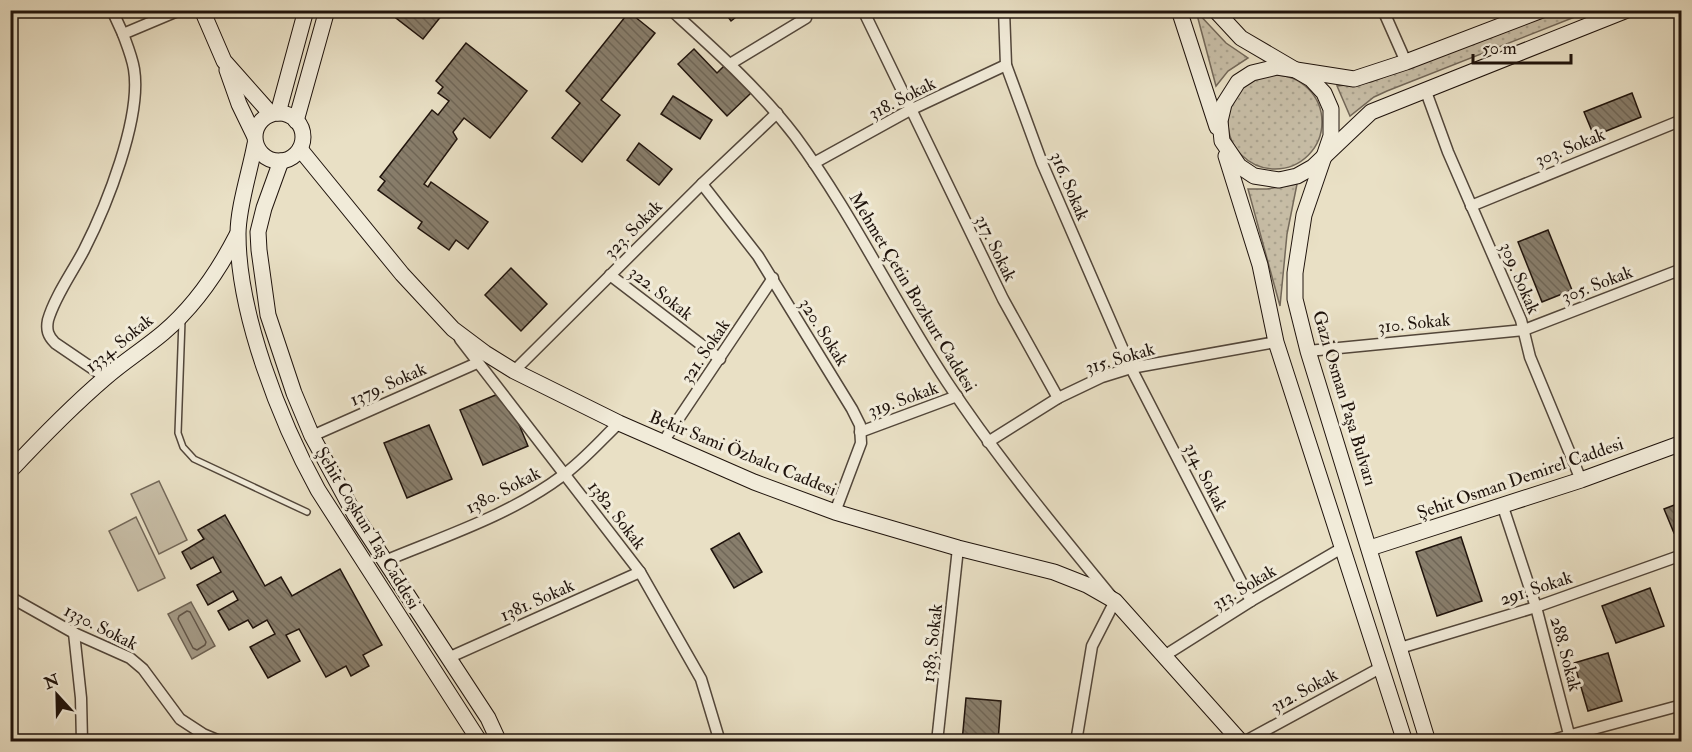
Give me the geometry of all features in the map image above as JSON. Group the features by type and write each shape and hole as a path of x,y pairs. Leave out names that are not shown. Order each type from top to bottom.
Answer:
{"street":[{"path":"105,377 54,344 47,328 50,312 102,215 122,154 132,110 135,91 134,70 123,34 112,10"},
{"path":"123,34 180,10"},
{"path":"202,10 259,152 265,157 281,161 288,159 300,149 303,134 296,121 284,114 274,114 259,122 255,140"},
{"path":"274,114 306,10"},
{"path":"296,121 327,10"},
{"name":"Mehmet Çetin Bozkurt Caddesi","path":"671,10 730,64 777,113 814,163 957,396 988,442 1115,601"},
{"name":"317. Sokak","path":"863,10 1003,299 1058,398"},
{"name":"316. Sokak","path":"1004,10 1006,65 1042,163 1131,368"},
{"path":"1179,10 1260,265 1276,342 1405,741"},
{"name":"Gazi Osman Paşa Bulvarı","path":"1215,10 1241,38 1318,86 1331,109 1333,118 1331,136 1304,215 1295,273 1295,299 1308,351 1428,741"},
{"path":"1383,10 1406,62"},
{"path":"1542,10 1406,62 1354,79 1269,68 1252,73 1238,82 1227,96 1221,112 1222,141 1239,166 1254,176 1270,180 1297,176 1313,167 1371,112 1627,10"},
{"path":"730,64 806,18"},
{"path":"224,61 274,114"},
{"name":"318. Sokak","path":"814,163 910,110 1006,65"},
{"name":"309. Sokak","path":"1425,89 1471,206 1524,330 1530,357 1581,480"},
{"name":"323. Sokak","path":"514,370 777,113"},
{"name":"303. Sokak","path":"1471,206 1682,120"},
{"name":"Şehit Coşkun Taş Caddesi","path":"255,140 239,217 238,234 240,272 265,369 301,458 318,490 480,741"},
{"name":"Bekir Sami Özbalcı Caddesi","path":"300,149 363,228 453,329 514,370 619,423 753,482 835,512 958,548 1054,572 1087,585 1115,601 1242,741"},
{"name":"Şehit Coşkun Taş Caddesi","path":"281,161 258,232 261,274 268,315 294,393 312,436 355,515 488,718 499,741"},
{"name":"320. Sokak","path":"702,184 773,278 860,424 861,443 857,458 835,512"},
{"name":"1334. Sokak","path":"10,471 44,434 105,377 182,315 213,278 238,234"},
{"name":"305. Sokak","path":"1524,330 1682,268"},
{"name":"322. Sokak","path":"610,275 720,359"},
{"name":"321. Sokak","path":"663,442 773,278"},
{"name":"1382. Sokak","path":"453,329 640,572 701,679 720,741"},
{"name":"310. Sokak","path":"1308,351 1524,330"},
{"name":"315. Sokak","path":"988,442 1058,398 1087,384 1131,368 1276,342"},
{"name":"1379. Sokak","path":"312,436 477,363"},
{"name":"314. Sokak","path":"1131,368 1251,601"},
{"name":"319. Sokak","path":"860,432 957,396"},
{"name":"1380. Sokak","path":"385,561 506,511 539,492 564,475 619,423"},
{"name":"Şehit Osman Demirel Caddesi","path":"1370,548 1503,507 1682,443"},
{"name":"288. Sokak","path":"1503,507 1536,607 1571,738"},
{"name":"1383. Sokak","path":"937,741 958,548"},
{"name":"313. Sokak","path":"1164,656 1251,601 1342,548"},
{"name":"291. Sokak","path":"1400,648 1536,607 1682,555"},
{"name":"1381. Sokak","path":"448,658 640,572"},
{"name":"1330. Sokak","path":"10,597 74,633 130,658 143,669 180,718 203,734 222,741"},
{"path":"1076,741 1092,646 1115,601"},
{"path":"74,633 81,698 82,741"},
{"name":"312. Sokak","path":"1242,741 1380,668"},
{"path":"1545,741 1571,738 1682,705"}],"lane":[{"path":"182,315 178,433 183,447 194,459 307,512"}],"shaded area":[{"path":"1196,11 1226,43 1248,58 1228,71 1216,86"},
{"path":"1556,11 1590,11 1387,91 1374,97 1350,116 1337,86 1371,82"},
{"path":"1275,75 1293,79 1308,89 1318,104 1322,122 1318,140 1308,155 1293,165 1275,169 1257,165 1242,155 1232,140 1228,122 1232,104 1242,89 1257,79"},
{"path":"1297,184 1287,234 1280,306 1248,189 1267,189"},
{"path":"159,481 187,540 159,554 131,494"},
{"path":"136,517 165,578 138,591 109,531"}],"water":[{"path":"191,602 215,646 192,659 168,614"}],"building":[{"path":"402,10 446,10 423,39 396,18"},
{"path":"723,10 745,10 731,21"},
{"path":"629,12 655,33 601,100 620,115 582,162 552,138 580,103 566,91"},
{"path":"466,43 527,91 490,138 464,118 453,132 457,139 424,184 428,187 431,182 488,222 468,249 456,240 449,250 418,228 422,222 378,190 385,181 380,177 432,110 438,115 449,101 438,93 443,87 436,81"},
{"path":"694,49 717,73 724,66 751,93 727,116 678,64"},
{"path":"1632,93 1641,117 1594,136 1584,112"},
{"path":"673,96 712,120 700,139 661,114"},
{"path":"639,143 672,169 659,185 627,160"},
{"path":"1548,230 1572,290 1542,302 1518,242"},
{"path":"511,268 547,304 521,331 485,295"},
{"path":"505,391 528,446 483,465 460,410"},
{"path":"429,425 452,479 407,498 384,443"},
{"path":"1682,502 1682,530 1674,533 1664,509"},
{"path":"225,515 265,586 281,577 292,596 340,569 382,645 363,655 369,666 351,676 346,666 326,677 299,629 286,635 300,661 268,678 250,647 275,634 267,620 253,628 248,620 229,630 218,611 238,600 233,591 208,605 197,585 221,572 213,557 191,569 182,552 204,539 198,530"},
{"path":"739,533 762,572 734,588 711,549"},
{"path":"1461,537 1482,601 1437,616 1416,552"},
{"path":"1650,588 1664,626 1616,643 1602,606"},
{"path":"1608,653 1622,701 1588,711 1574,663"},
{"path":"966,698 1001,701 998,742 962,742"}]}
